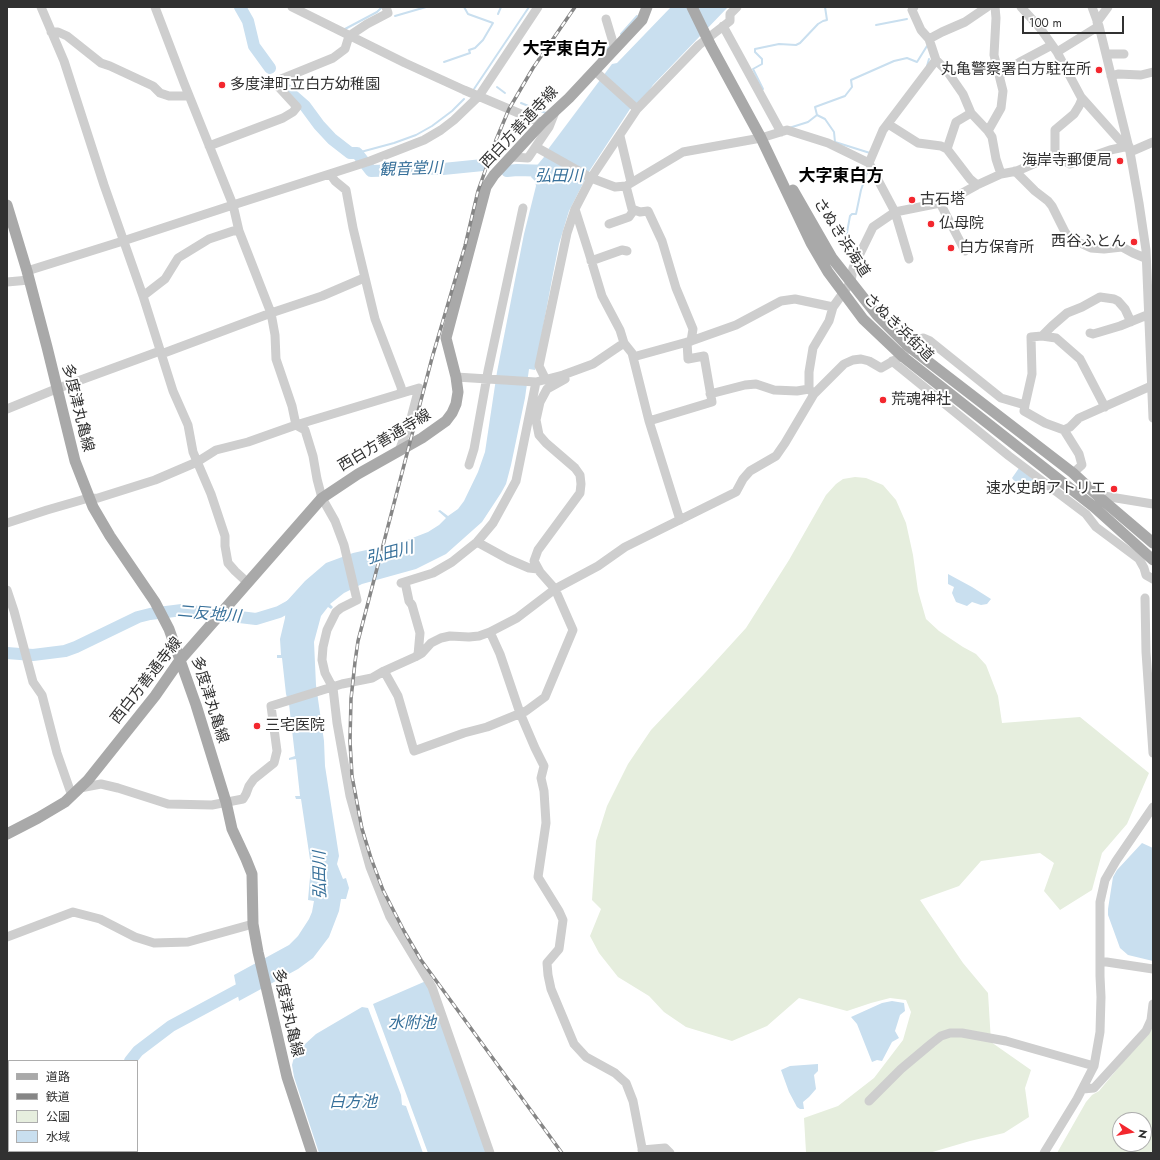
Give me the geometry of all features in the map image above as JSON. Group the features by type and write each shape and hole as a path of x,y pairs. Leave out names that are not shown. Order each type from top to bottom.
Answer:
{"main road":[{"name":"西白方善通寺線","path":"7,834 65,802 80,788 155,696 180,660 322,498 358,474 422,438 446,421 456,404 458,392 456,377 446,338 486,187 494,175 542,124 596,72 613,45 642,20 647,7"},
{"name":"さぬき浜街道","path":"692,7 711,46 761,138 811,243 828,272 863,319 897,358 1094,507 1153,560"},
{"name":"さぬき浜海道","path":"761,138 814,224 832,258 877,315 908,346"},
{"name":"多度津丸亀線","path":"7,205 28,275 75,461 93,507 110,536 155,602 170,629 226,802 232,829 252,874 253,924 258,952 287,1077 312,1153"},
{"name":"さぬき浜街道","path":"908,346 1073,473 1153,543"}],"street":[{"path":"41,7 64,61 123,242 143,296 173,391 188,425 193,452 211,494 225,536 228,563 248,583"},
{"path":"292,7 349,36 542,124"},
{"path":"209,146 283,118 293,112 297,107 274,82 332,58 345,49 349,36 388,13 386,7"},
{"path":"7,282 234,205 370,161 424,140 454,120 479,96 538,7"},
{"path":"546,380 539,366 566,233 575,209 591,178 620,136 635,107 699,46 730,21 730,14 737,7"},
{"path":"914,7 912,10 918,24 929,39 936,60 947,71 963,94 971,113 992,137 996,159 1001,174"},
{"path":"929,39 965,22 988,7"},
{"path":"988,131 1001,108 1003,91 994,55 996,18 995,7"},
{"path":"1021,7 1040,28 1055,48 1082,99 1129,149"},
{"path":"1092,7 1106,54 1129,149 1146,250 1145,259 1150,314 1153,418"},
{"path":"1000,75 1020,62 1055,48 1098,24 1108,7"},
{"path":"158,8 189,96 234,205 239,231 271,313 275,334 276,359 292,406 296,425 305,430 313,456 322,498 335,521 344,545 357,600 336,612 327,630 322,660 325,673 333,688 337,723 350,796 370,867 390,917 432,987 490,1153"},
{"path":"606,20 613,45"},
{"path":"723,26 781,132"},
{"path":"51,32 58,32 67,36 101,63 153,86 160,93 169,96 189,96"},
{"path":"1106,54 1124,54"},
{"path":"869,163 883,130 936,60"},
{"path":"596,72 635,107"},
{"path":"1111,76 1118,74 1141,74 1153,72"},
{"path":"1055,156 1055,130 1074,114 1082,99"},
{"path":"512,157 528,158 549,127 555,112"},
{"path":"947,149 956,122 971,113"},
{"path":"888,124 918,143 941,146 947,149 976,185"},
{"path":"536,147 591,178 615,187 628,184 683,152 761,138 788,130 828,143 869,163 895,212 909,259"},
{"path":"620,136 632,209 640,212 648,212 662,242 676,288 693,329 689,342 688,358 704,356 712,402 649,421"},
{"path":"811,392 809,372 813,348 829,321 834,307 850,282 852,268 873,227 895,212 940,203 1001,174 1015,171 1054,155 1070,164 1110,150 1129,149 1153,142"},
{"path":"1015,171 1048,201 1066,232 1073,239 1091,248 1104,249 1122,247 1145,259 1153,267"},
{"path":"330,174 335,181 346,190 364,278 375,319 402,393"},
{"path":"940,203 965,250"},
{"path":"469,465 474,449 489,379 522,208"},
{"path":"575,209 602,296 620,330 624,343 632,354 649,421 680,520"},
{"path":"609,224 629,217 634,210"},
{"path":"143,296 165,280 178,258 209,239 233,231 239,231"},
{"path":"591,261 622,250 627,251"},
{"path":"7,409 56,389 160,352 164,353 271,313 322,296 364,278"},
{"path":"1042,336 1068,313 1082,308 1100,297 1118,301 1125,309 1131,322"},
{"path":"632,354 633,357 689,342 736,325 782,301 795,298 834,307"},
{"path":"1090,333 1093,334 1100,332 1150,314"},
{"path":"1073,473 1082,465 1079,454 1064,430 1045,423 1024,411 1032,374 1031,337 1042,336 1056,338 1080,359 1105,407"},
{"path":"80,788 101,784 168,804 212,805 243,799 254,779 274,763 277,751 271,706 342,684 372,678 384,670 418,655 431,643 441,638 450,636 469,637 490,632 517,618 555,589 598,566 625,547 736,492 743,479 750,471 776,456 786,443 811,392 844,364 853,360 861,359 869,361 881,368 897,358 908,346 923,338 1002,398 1025,405"},
{"path":"456,377 536,382 546,380 593,364 624,343"},
{"path":"897,358 1009,456 1086,514 1096,527 1139,559 1146,575 1153,579"},
{"path":"384,670 398,696 414,751 464,733 487,727 526,711 545,697 573,630 555,589 534,561 538,550 580,494 581,484 580,475 575,468 546,443 540,434 536,420 540,402 547,389 565,379 563,375"},
{"path":"1064,430 1070,427 1078,418 1105,407 1152,379"},
{"path":"418,655 420,633 412,605 409,601 403,583 433,573 452,562 477,542 493,523 516,481 536,382"},
{"path":"710,394 745,385 756,384 774,390 811,392"},
{"path":"7,524 47,510 98,498 154,480 198,461 216,450 248,442 296,425 419,388 410,422 399,450"},
{"path":"1099,497 1104,496 1153,504"},
{"path":"477,542 529,568 538,568"},
{"path":"7,590 33,682 42,695 57,753 72,796"},
{"path":"1145,598 1146,652 1153,753"},
{"path":"490,632 500,654 520,713 544,766 541,778 544,790 546,822 538,877 563,920 559,949 547,963 551,989 574,1044 586,1057 615,1073 626,1083 633,1101 642,1152 665,1148 670,1153"},
{"path":"1044,1153 1083,1089 1094,1066 1100,1032 1100,902 1105,880 1116,861 1153,807"},
{"path":"7,937 72,912 100,919 135,937 154,943 188,942 253,924"},
{"path":"1100,961 1153,969"},
{"path":"1083,1089 1094,1088 1146,1031 1151,1020 1153,1004"},
{"path":"869,1101 901,1069 941,1036 950,1033 962,1032 1006,1041 1094,1066"}],"green space":[{"path":"855,477 866,478 883,485 896,500 906,523 913,555 918,591 926,619 939,631 976,654 986,665 998,696 1002,723 1080,717 1149,773 1127,824 1102,853 1092,890 1060,910 1044,891 1054,863 1040,853 981,861 959,886 920,900 963,963 988,993 991,1042 1031,1070 1025,1088 1029,1117 1004,1133 929,1153 806,1152 804,1118 838,1106 874,1078 903,1040 911,1012 906,1000 890,998 847,1011 799,998 767,1026 732,1041 686,1027 664,1012 649,996 618,977 599,953 590,936 601,909 592,900 596,841 607,806 628,764 651,730 746,628 789,560 826,495 843,479"},
{"path":"1153,1021 1153,1153 1057,1153 1086,1102 1092,1095 1099,1091 1148,1032"}],"water":[{"name":"弘田川","path":"671,7 728,7 653,85 638,107 630,109 590,170 569,211 559,244 535,370 529,369 525,398 511,465 506,484 501,493 482,522 446,554 416,569 362,584 344,593 330,604 333,607 331,609 328,607 321,616 314,642 316,685 324,741 325,766 339,856 337,864 343,879 346,878 349,888 346,899 341,899 339,911 329,937 313,958 298,969 239,1001 234,975 289,945 298,936 309,919 314,901 308,900 311,866 301,799 296,799 295,796 300,796 296,759 289,760 289,758 295,756 282,658 277,658 277,655 281,655 280,639 285,618 286,602 305,581 326,563 353,553 402,542 428,532 439,525 446,518 438,511 440,510 448,516 458,509 464,501 478,472 485,452 497,372 524,234 536,186 535,181 531,177 534,169 612,64 617,63"},
{"path":"1019,468 1041,486 1033,493 1025,487 1018,486 1012,478"},
{"path":"948,574 991,599 987,604 981,605 972,602 967,606 956,602 952,593 954,587 948,584"},
{"path":"1142,843 1153,848 1153,961 1128,955 1120,948 1108,915 1113,877 1117,870"},
{"name":"水附池","path":"426,981 490,1153 428,1153 373,1004"},
{"path":"892,1001 904,1003 905,1011 900,1015 895,1031 899,1038 892,1042 882,1061 877,1060 872,1062 857,1024 851,1017 882,1003"},
{"name":"白方池","path":"362,1007 368,1008 401,1095 402,1105 406,1106 423,1153 319,1153 294,1077 292,1065 294,1057 316,1034"},
{"path":"818,1064 818,1071 814,1075 816,1089 803,1102 804,1109 800,1109 797,1107 789,1092 781,1070 790,1066"}],"waterway":[{"name":"観音堂川","path":"240,7 248,21 254,46 270,68"},
{"path":"345,29 377,12 382,7"},
{"path":"395,16 426,7"},
{"path":"444,62 470,53 469,50 475,48 483,40 493,23 468,14 464,7"},
{"path":"498,14 501,7"},
{"path":"474,89 529,7"},
{"path":"763,89 753,69 762,64 762,59 755,52 755,49 779,44 796,45 800,43 818,24 827,20 825,7"},
{"path":"621,34 637,16"},
{"path":"876,25 907,19"},
{"path":"599,58 611,45"},
{"path":"789,128 808,122 817,115 815,107 845,96 852,87 851,80 894,61 907,58 917,62 927,46"},
{"path":"1153,46 1153,67"},
{"path":"927,66 929,59"},
{"name":"観音堂川","path":"281,85 305,106 332,139 350,153 357,153 371,171 416,168 443,169 483,165"},
{"path":"497,87 505,93"},
{"path":"357,153 394,143 416,135 432,126 452,111 464,99"},
{"path":"521,103 546,113"},
{"path":"817,115 825,119 834,132 835,142 870,153"},
{"path":"844,249 850,216 852,214 856,214 861,190 868,170"},
{"name":"観音堂川","path":"507,171 550,171"},
{"name":"二反地川","path":"7,653 33,655 65,651 138,617 150,614 182,610 256,619 279,612 299,601"},
{"name":"弘田川","path":"131,1060 138,1051 171,1026 251,983"}],"railway":[{"path":"562,1153 421,960 404,931 383,890 362,829 352,776 350,741 351,699 358,641 432,358 465,246 478,191 509,109 533,68 575,7"}],"place":[{"name":"丸亀警察署白方駐在所","path":"1099,70"},
{"name":"多度津町立白方幼稚園","path":"222,85"},
{"name":"海岸寺郵便局","path":"1120,161"},
{"name":"古石塔","path":"912,200"},
{"name":"仏母院","path":"931,224"},
{"name":"西谷ふとん","path":"1134,242"},
{"name":"白方保育所","path":"951,248"},
{"name":"荒魂神社","path":"883,400"},
{"name":"速水史朗アトリエ","path":"1114,489"},
{"name":"三宅医院","path":"257,726"}],"district":[{"name":"大字東白方","path":"565,50"},
{"name":"大字東白方","path":"841,177"}]}
